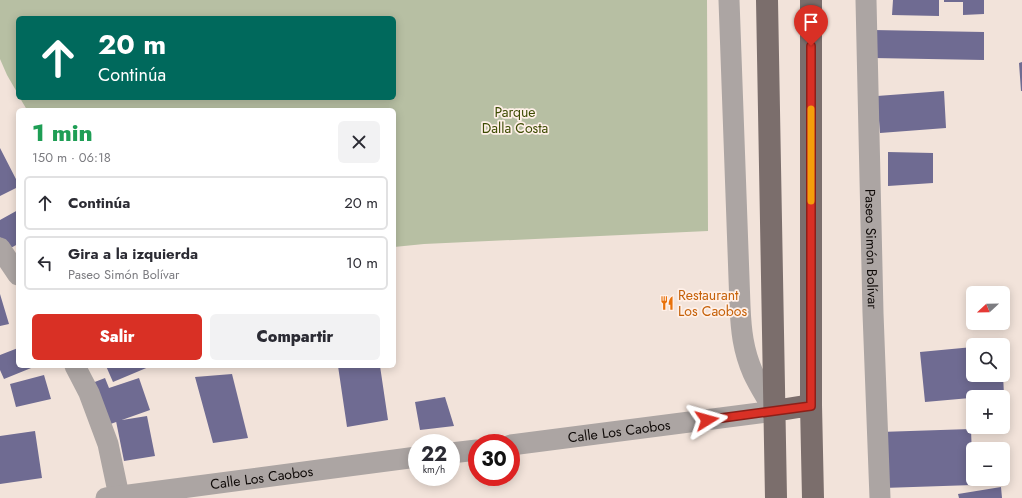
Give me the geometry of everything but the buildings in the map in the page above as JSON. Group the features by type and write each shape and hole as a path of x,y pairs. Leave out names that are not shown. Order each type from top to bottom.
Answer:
{"main road":[{"path":"767,0 776,498"},
{"path":"811,0 811,406 813,498"},
{"path":"774,411 811,406"}],"street":[{"path":"729,0 742,334 746,352 754,373 774,411"},
{"name":"Paseo Simón Bolívar","path":"866,0 873,313 880,498"},
{"path":"0,248 16,272"},
{"path":"76,368 89,393 106,438 112,497"},
{"name":"Calle Los Caobos","path":"520,444 774,411"},
{"name":"Calle Los Caobos","path":"112,497 408,458"}],"green space":[{"name":"Parque Dalla Costa","path":"0,0 707,0 708,231 424,244 396,247 396,108 26,108 21,100 396,100 396,16 16,16 16,91 0,59"}],"slow traffic":[{"path":"811,109 811,201"}],"place":[{"name":"Restaurant Los Caobos","path":"667,303"}],"route":[{"path":"707,420 811,406 811,46"}]}
